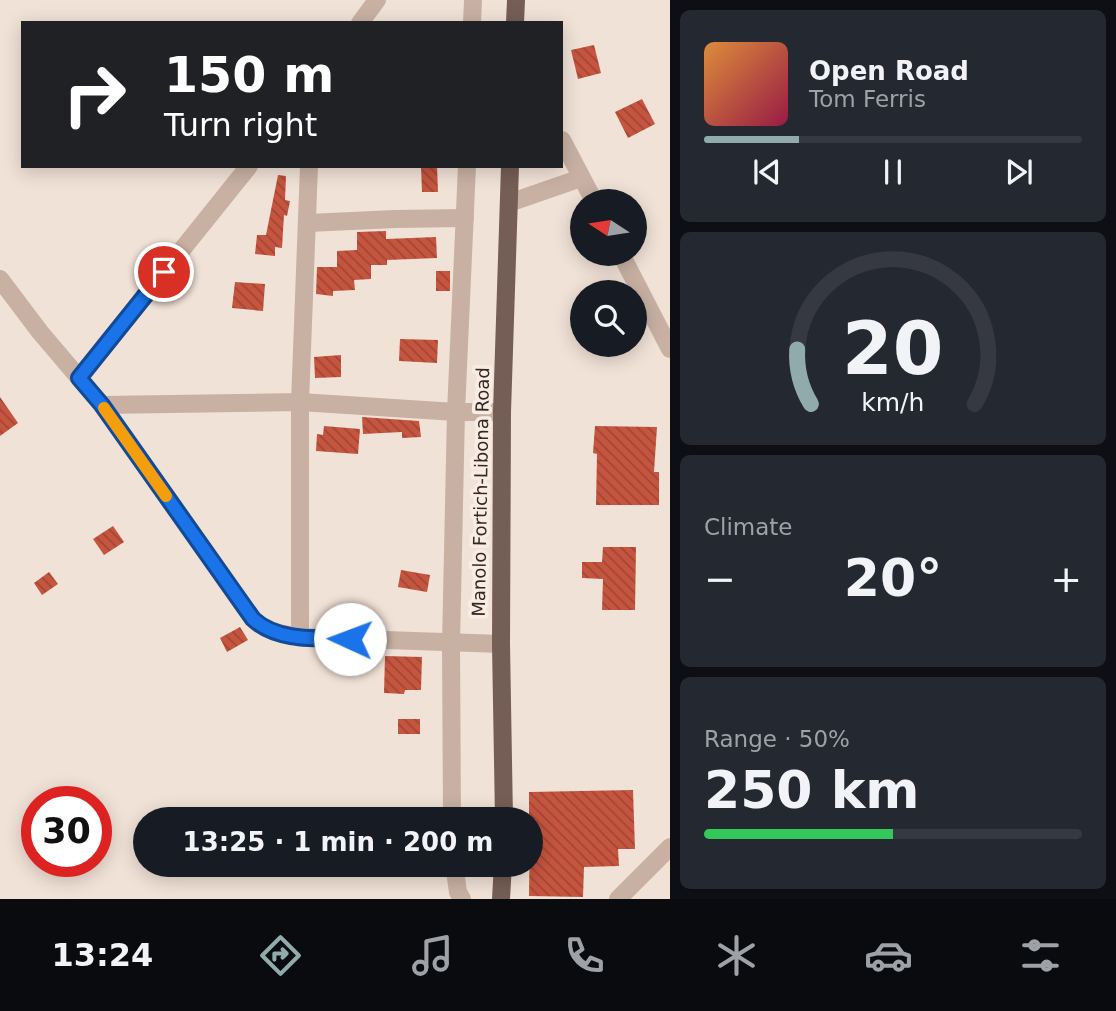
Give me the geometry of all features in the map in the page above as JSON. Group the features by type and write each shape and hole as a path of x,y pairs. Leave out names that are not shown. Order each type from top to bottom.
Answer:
{"main road":[{"path":"515,21 516,0"},
{"name":"Manolo Fortich-Libona Road","path":"504,807 502,412 510,168"},
{"path":"501,899 502,877"}],"street":[{"path":"361,21 377,0"},
{"path":"472,21 473,0"},
{"path":"563,142 588,189"},
{"path":"79,378 247,168"},
{"path":"300,637 300,402 310,168"},
{"path":"452,807 451,643 456,412 467,168"},
{"path":"509,203 582,178"},
{"path":"308,223 465,218"},
{"path":"627,266 670,349"},
{"path":"0,279 40,332 102,405 253,619 260,625 270,631 300,637 501,644"},
{"path":"102,405 300,402 456,412 502,412"},
{"path":"618,899 670,846"},
{"path":"456,877 458,892 463,899"}],"building":[{"path":"594,45 601,73 578,79 571,50"},
{"path":"642,99 655,124 628,138 615,112"},
{"path":"421,168 437,168 438,192 422,192"},
{"path":"278,175 286,176 285,200 290,201 287,216 284,215 282,248 275,247 275,256 255,254 257,235 266,235"},
{"path":"386,231 386,239 436,237 437,258 387,260 387,265 371,265 371,279 354,280 355,290 333,291 333,296 316,294 317,267 337,267 337,251 357,250 357,232"},
{"path":"436,271 450,271 450,291 436,291"},
{"path":"235,282 265,284 263,311 232,308"},
{"path":"400,339 438,340 437,363 399,361"},
{"path":"341,355 341,377 315,378 314,357"},
{"path":"0,397 18,423 0,436"},
{"path":"362,417 419,421 421,437 402,438 402,432 363,434"},
{"path":"324,426 360,429 358,454 316,451 317,434 323,435"},
{"path":"595,426 657,427 654,472 659,472 659,505 596,505 597,454 593,453"},
{"path":"113,526 124,542 104,555 93,539"},
{"path":"603,547 636,547 635,610 602,610 603,579 582,578 582,562 602,562"},
{"path":"401,570 430,575 427,592 398,587"},
{"path":"49,572 58,584 42,595 34,583"},
{"path":"240,627 248,640 227,652 220,638"},
{"path":"385,656 422,657 421,690 405,690 404,694 384,693"},
{"path":"398,719 420,719 420,734 398,734"},
{"path":"633,790 635,849 618,849 619,866 584,867 583,897 529,896 529,877 543,877 543,807 529,807 529,792"}],"slow traffic":[{"path":"104,408 166,496"}],"route":[{"path":"164,272 79,378 102,405 253,619 270,631 280,634 350,639"}]}
